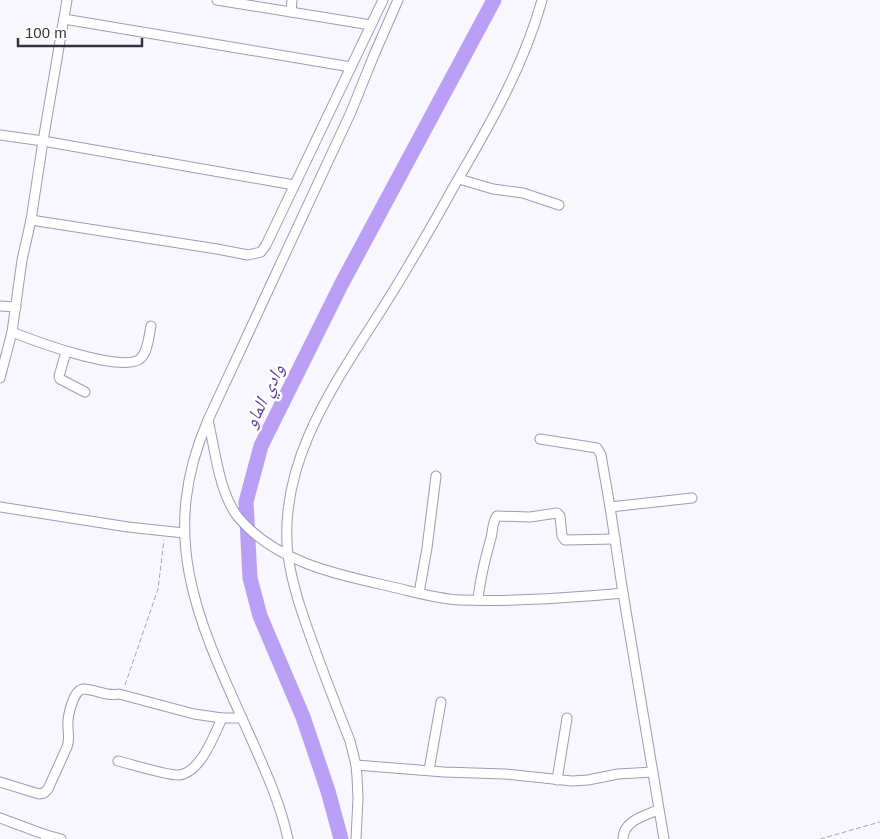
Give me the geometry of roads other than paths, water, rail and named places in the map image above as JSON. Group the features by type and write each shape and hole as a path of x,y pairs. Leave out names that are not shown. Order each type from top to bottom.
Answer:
{"street":[{"path":"0,378 12,332 22,260 32,220 67,0"},
{"path":"217,0 371,25"},
{"path":"291,12 292,0"},
{"path":"32,220 248,255 261,252 383,0"},
{"path":"288,839 274,791 216,658 194,599 186,557 184,533 188,478 208,420 352,112 398,0"},
{"path":"356,839 358,798 356,765 350,741 298,602 288,556 289,509 294,480 304,447 318,415 400,281 510,87 530,41 542,0"},
{"path":"64,19 351,67"},
{"path":"0,135 294,185"},
{"path":"459,179 493,189 523,193 559,205"},
{"path":"0,306 16,307"},
{"path":"12,332 66,352 101,360 134,362 144,354 151,326"},
{"path":"66,352 59,376 60,380 85,392"},
{"path":"208,420 226,496 238,516 254,532 288,556 340,574 432,597 459,600 571,598 623,593"},
{"path":"540,439 598,448 602,455 664,839"},
{"path":"418,593 428,538 436,476"},
{"path":"610,507 692,498"},
{"path":"0,507 56,517 184,533"},
{"path":"478,600 483,565 492,537 494,520 497,516 530,517 557,514 560,516 562,536 565,540 615,539"},
{"path":"0,782 39,794 44,793 48,789 70,740 67,726 72,702 77,692 81,689 118,694 194,714 222,718 242,718"},
{"path":"429,770 441,702"},
{"path":"118,761 173,775 187,773 200,761 222,718"},
{"path":"557,780 567,718"},
{"path":"356,765 505,774 557,780 588,780 618,774 652,772"},
{"path":"623,839 624,830 628,825 658,810"},
{"path":"0,818 45,836 62,839"}],"waterway":[{"name":"وادي الماو","path":"341,839 328,791 303,717 260,616 250,578 246,502 261,446 341,285 494,0"}]}
